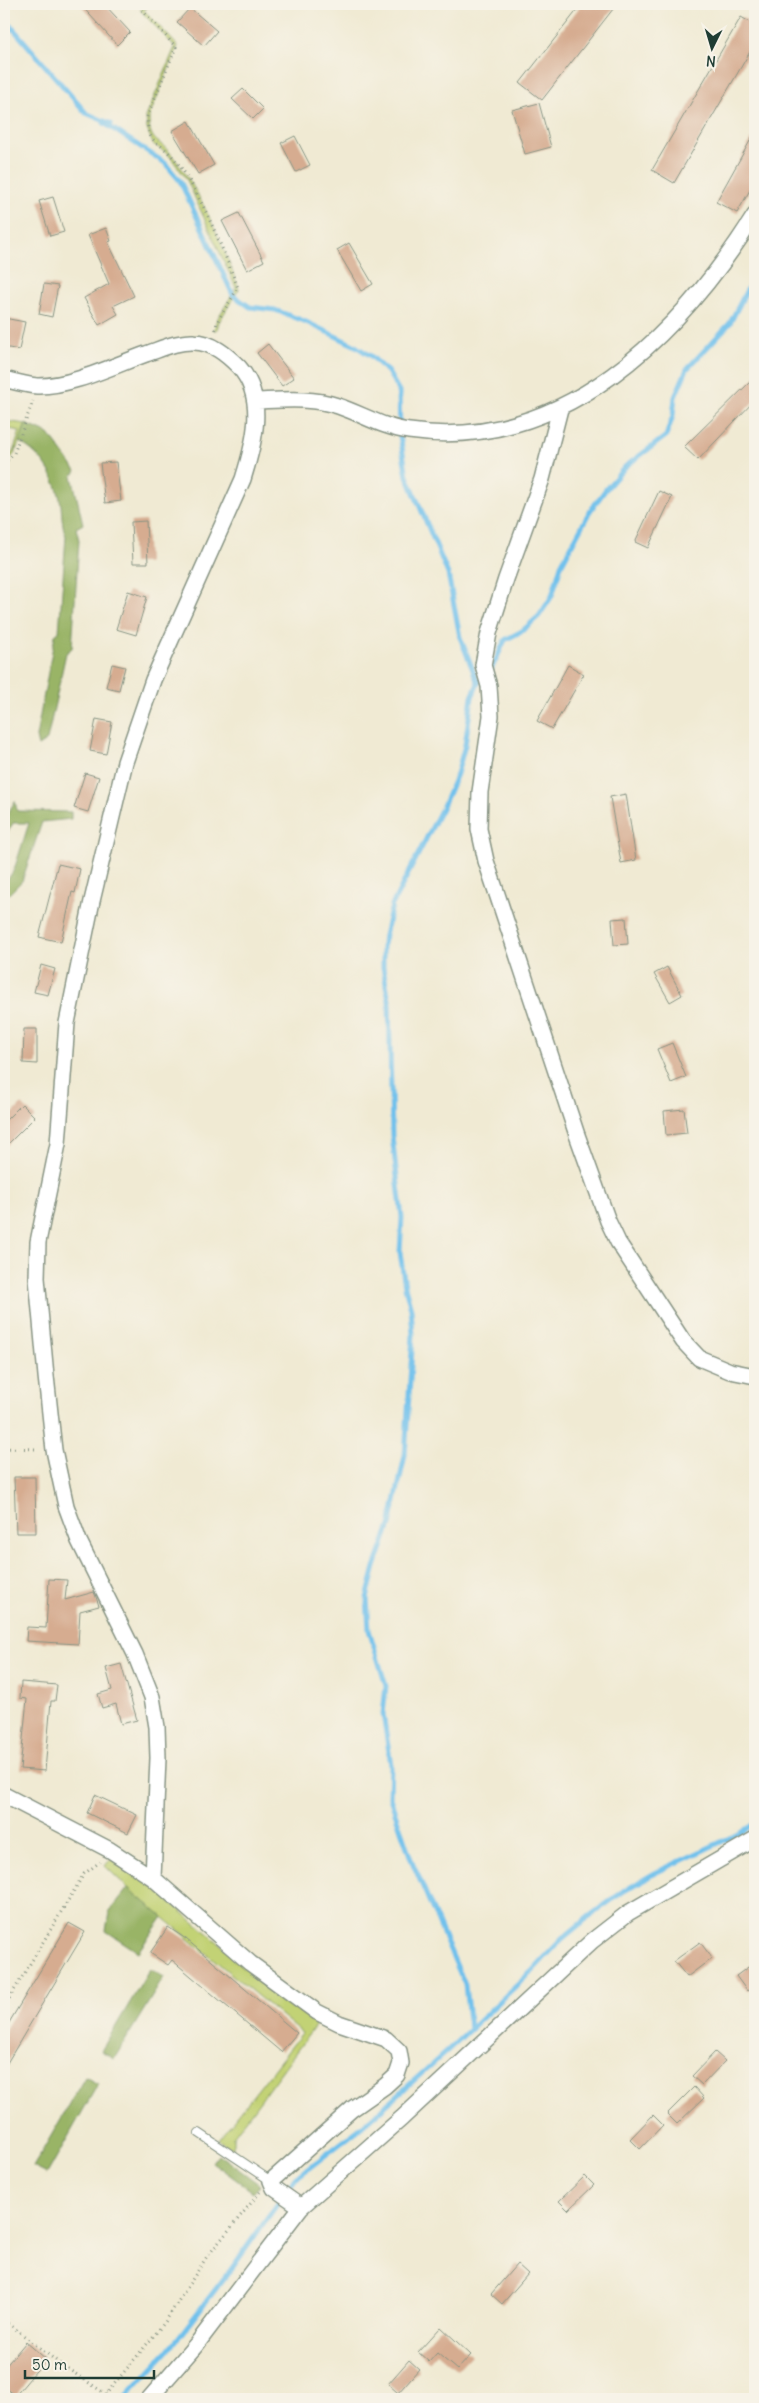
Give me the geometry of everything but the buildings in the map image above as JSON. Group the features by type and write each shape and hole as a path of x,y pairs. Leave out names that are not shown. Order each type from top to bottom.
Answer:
{"street":[{"path":"255,401 302,399 337,405 390,427 422,433 488,430 560,409 612,376 680,317 707,285 755,216"},
{"path":"4,379 38,386 58,384 171,346 194,342 211,345 229,357 247,376 255,401 255,427 243,479 153,680 138,718 110,819 67,1024 58,1144 38,1242 40,1326 54,1450 66,1506 79,1541 135,1654 152,1697 157,1728 158,1758 153,1878"},
{"path":"560,409 542,479 489,633 483,665 489,686 491,716 480,792 479,829 484,853 577,1135 608,1221 618,1242 683,1341 700,1358 730,1371 755,1376"},
{"path":"4,1795 110,1850 153,1878 250,1963 317,2012 386,2039 399,2051 401,2064 397,2076 352,2109 272,2184 296,2204"},
{"path":"149,2399 196,2344 296,2204 402,2118 592,1941 628,1912 755,1839"}],"lane":[{"path":"199,2133 272,2184"}],"path":[{"path":"150,4 142,10 176,47 148,117 148,128 154,143 169,153 187,178 238,288 218,322 211,345"},
{"path":"4,464 14,453 38,386"},
{"path":"4,1448 54,1450"},
{"path":"4,2007 84,1874 100,1862 110,1850"},
{"path":"102,2399 165,2322 206,2258 249,2203 272,2184"},
{"path":"4,2320 59,2363 106,2394"}],"green space":[{"path":"148,4 152,4 144,10 178,46 149,117 151,132 155,139 171,154 201,201 226,255 239,289 219,322 217,330 214,330 216,321 236,288 186,178 168,154 153,144 147,129 146,117 175,47 140,10"},
{"path":"4,421 26,424 15,453 4,466 4,462 13,452 20,431 4,428"},
{"path":"26,424 49,434 76,471 72,476 83,524 76,528 79,540 72,648 66,653 47,740 38,746 36,737 55,635 59,632 66,536 59,495 48,468 28,447 19,442"},
{"path":"15,801 17,811 71,812 71,819 42,822 22,881 4,899 4,885 14,870 29,823 13,823 4,839 4,820"},
{"path":"111,1858 148,1883 303,2014 318,2022 233,2137 233,2149 218,2140 302,2033 128,1888 105,1866"},
{"path":"128,1888 163,1917 138,1952 106,1931 109,1912"},
{"path":"150,1969 164,1977 114,2059 101,2051"},
{"path":"85,2077 98,2084 47,2174 33,2167"},
{"path":"218,2154 260,2185 253,2192 212,2162"}],"waterway":[{"path":"4,18 86,113 111,124 104,123 165,163 180,181 233,295 250,307 275,310 304,321 354,345 371,356 388,372 399,391 400,436 407,476 448,574 460,637 478,683"},
{"path":"470,2029 465,1985 411,1859 390,1798 391,1765 383,1714 386,1686 369,1630 367,1598 375,1567 390,1525 405,1455 413,1335 411,1309 405,1287 400,1252 402,1217 392,1136 389,1000 383,967 383,944 392,905 442,808 457,774 465,745 472,697 478,683 492,668 505,640 522,631 539,616 552,596 561,565 590,511 606,489 626,466 666,436 673,416 675,397 687,369 730,323 755,274"},
{"path":"124,2399 168,2351 232,2268 296,2178 363,2126 447,2051 533,1970 562,1939 591,1915 624,1891 655,1873 740,1833 755,1823"}]}
